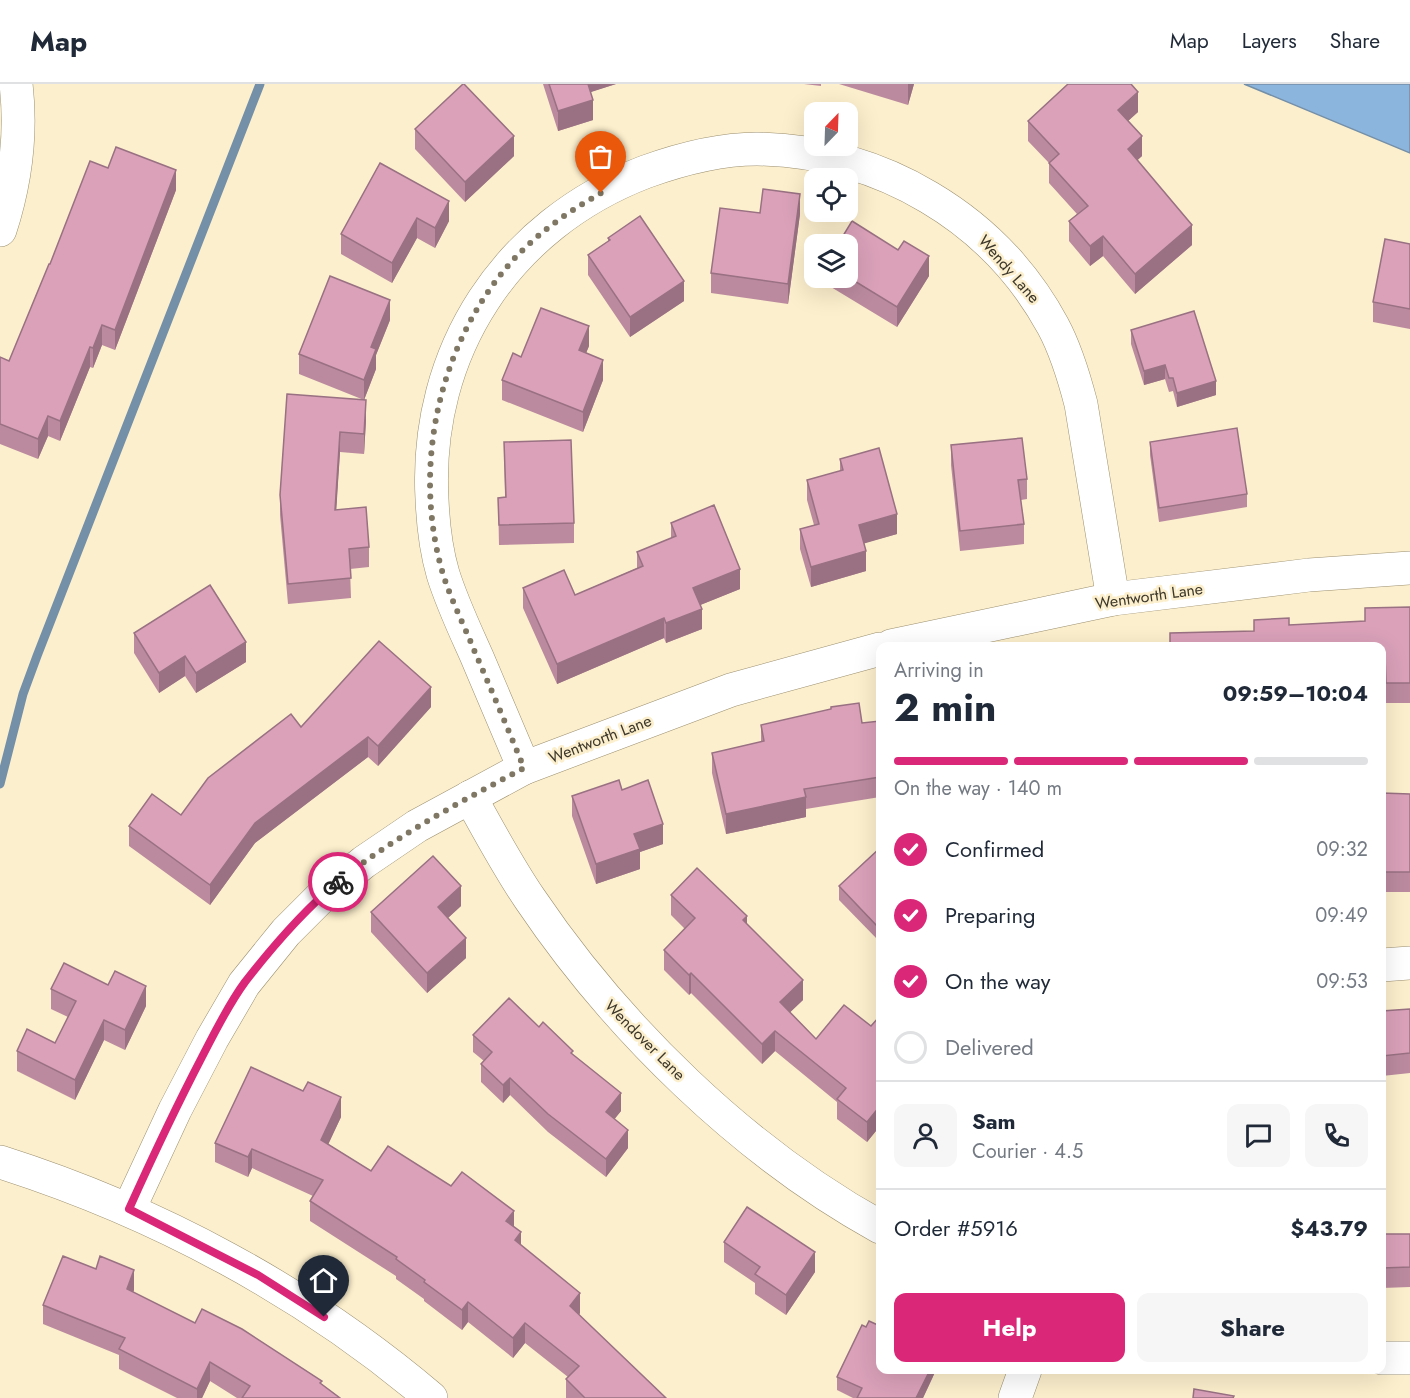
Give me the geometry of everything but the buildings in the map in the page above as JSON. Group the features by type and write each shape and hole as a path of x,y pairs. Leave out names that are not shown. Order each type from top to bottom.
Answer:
{"street":[{"path":"0,230 12,192 18,154 19,119 16,84"},
{"name":"Wendy Lane","path":"524,768 450,594 439,556 432,498 431,455 442,392 458,347 478,309 503,272 537,237 577,207 627,179 689,158 755,149 828,157 859,165 893,177 923,192 970,226 1002,256 1038,301 1054,327 1074,377 1081,404 1113,599"},
{"name":"Wentworth Lane","path":"910,642 1113,599 1309,576 1410,568"},
{"name":"Wentworth Lane","path":"129,1209 175,1110 244,984 286,932 322,896 364,862 417,826 524,768 731,690 876,650"},
{"name":"Wendover Lane","path":"470,797 529,898 575,962 625,1023 699,1093 775,1157 851,1211 876,1225"},
{"path":"1386,965 1410,963"},
{"path":"0,1162 37,1173 129,1209 249,1270 369,1349 431,1398"},
{"path":"1386,1358 1410,1358"},
{"path":"1015,1398 1024,1374"}],"water":[{"path":"1244,84 1410,84 1410,153"}],"waterway":[{"path":"0,784 23,694 37,656 260,84"}],"way so far":[{"path":"338,882 417,826 524,768 443,574 432,498 431,455 437,411 450,368 467,328 490,289 537,237 577,207 601,193"}],"route":[{"path":"324,1317 258,1275 129,1209 175,1110 244,984 286,932 338,882"}]}
